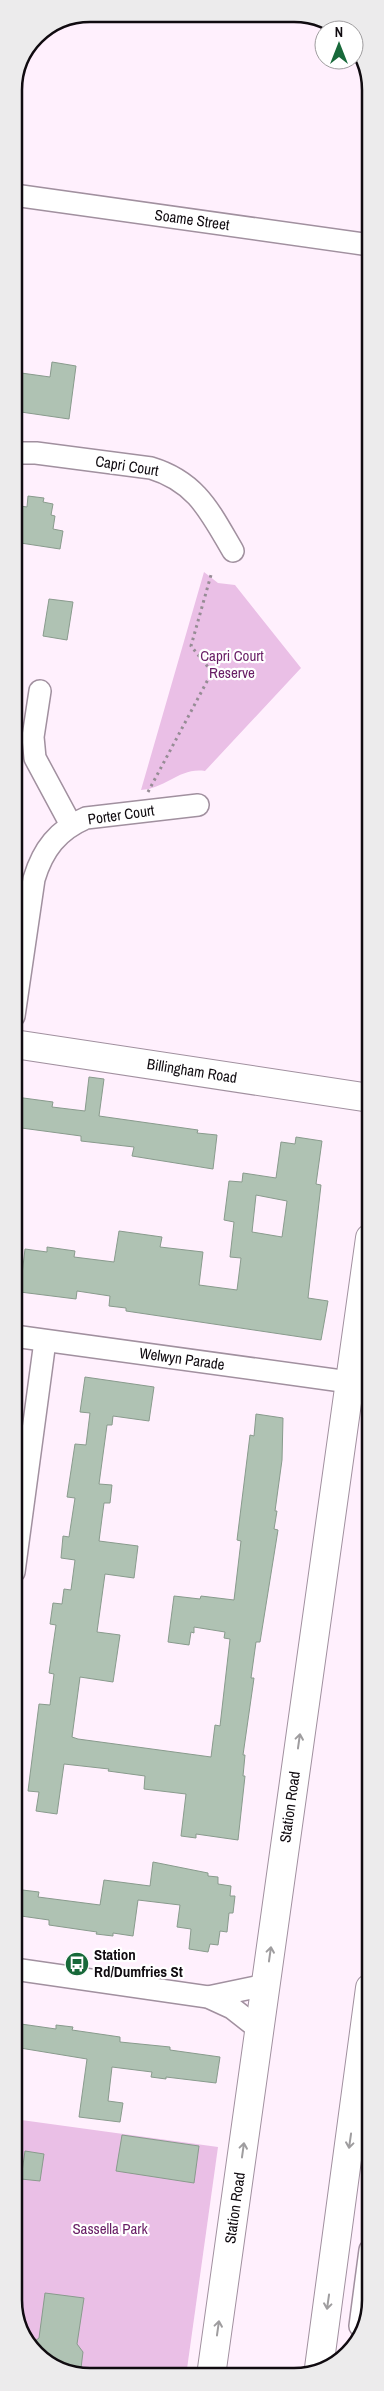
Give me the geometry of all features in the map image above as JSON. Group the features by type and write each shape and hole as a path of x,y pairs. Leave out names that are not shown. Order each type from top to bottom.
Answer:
{"main road":[{"name":"Billingham Road","path":"23,1045 361,1097"},
{"name":"Station Road","path":"212,2368 362,1296"},
{"path":"320,2363 362,2099"}],"street":[{"name":"Soame Street","path":"23,196 361,244"},
{"name":"Capri Court","path":"23,453 151,468 169,474 187,485 202,499 233,551"},
{"path":"40,691 33,737 35,758 71,825"},
{"name":"Porter Court","path":"23,955 39,860 46,849 71,825 86,818 198,805"},
{"name":"Welwyn Parade","path":"23,1337 349,1382"},
{"path":"23,1505 45,1341"},
{"path":"23,1970 208,1997 232,2008 260,2030"},
{"path":"208,1997 266,1985"}],"path":[{"path":"148,792 212,672 191,646 211,575"}],"green space":[{"name":"Capri Court Reserve","path":"204,572 218,583 235,585 301,668 205,771 188,772 158,786 141,790"},
{"name":"Sassella Park","path":"23,2120 218,2147 187,2368 77,2367 64,2363 49,2354 34,2338 24,2314"}],"building":[{"path":"52,362 76,366 69,419 23,412 23,373 50,377"},
{"path":"28,496 44,498 43,502 53,504 51,515 55,516 53,529 63,531 60,549 23,543 23,506 27,507"},
{"path":"49,599 73,602 67,640 43,636"},
{"path":"89,1077 104,1079 99,1116 198,1130 197,1133 217,1135 213,1169 132,1156 134,1147 81,1141 81,1136 23,1128 23,1098 53,1102 52,1107 85,1111"},
{"path":"296,1137 322,1141 316,1184 321,1185 308,1298 328,1301 321,1340 126,1311 126,1308 109,1306 110,1296 77,1291 76,1299 23,1292 25,1249 47,1252 47,1247 75,1251 74,1257 114,1262 119,1231 162,1237 160,1247 203,1252 199,1285 237,1290 241,1258 230,1257 234,1222 224,1220 229,1181 242,1182 243,1173 276,1178 281,1142 295,1144","holes":["256,1195 287,1201 282,1237 252,1232"]},
{"path":"85,1377 154,1387 149,1421 113,1416 112,1425 107,1425 99,1484 112,1485 110,1503 104,1503 99,1541 138,1546 134,1578 105,1574 97,1632 120,1635 113,1682 80,1677 72,1737 78,1739 211,1757 215,1725 220,1726 230,1639 224,1638 225,1632 194,1627 194,1633 191,1632 189,1645 168,1642 174,1596 200,1599 201,1596 234,1600 241,1541 237,1540 250,1435 254,1436 256,1414 283,1418 282,1460 274,1529 278,1530 260,1642 256,1642 251,1678 254,1678 243,1755 245,1755 243,1776 245,1776 238,1840 196,1834 196,1838 181,1836 186,1794 144,1789 145,1776 108,1771 109,1769 64,1764 57,1814 36,1811 39,1792 28,1791 39,1704 50,1705 54,1674 49,1673 56,1625 50,1624 53,1603 62,1604 64,1589 71,1590 75,1560 61,1558 63,1536 69,1537 75,1498 67,1497 75,1444 86,1445 90,1413 80,1412"},
{"path":"153,1862 208,1873 208,1876 218,1877 218,1884 231,1886 230,1896 235,1896 233,1913 229,1913 227,1932 220,1931 218,1945 210,1944 208,1952 189,1949 191,1929 177,1927 180,1905 138,1900 133,1936 113,1933 113,1936 96,1934 97,1932 49,1925 49,1920 23,1916 23,1890 39,1892 38,1897 100,1905 104,1880 150,1886"},
{"path":"23,2024 56,2029 56,2025 73,2027 72,2030 120,2037 120,2042 170,2047 170,2050 220,2057 216,2083 151,2077 152,2072 112,2067 108,2101 123,2103 120,2122 79,2117 87,2059 23,2048"},
{"path":"122,2135 199,2146 194,2183 116,2171"},
{"path":"25,2151 44,2154 40,2181 23,2179"},
{"path":"45,2293 84,2298 77,2344 83,2352 81,2367 56,2359 39,2345 36,2340 39,2338"}],"place":[{"name":"Station Rd/Dumfries St","path":"77,1964"}]}
